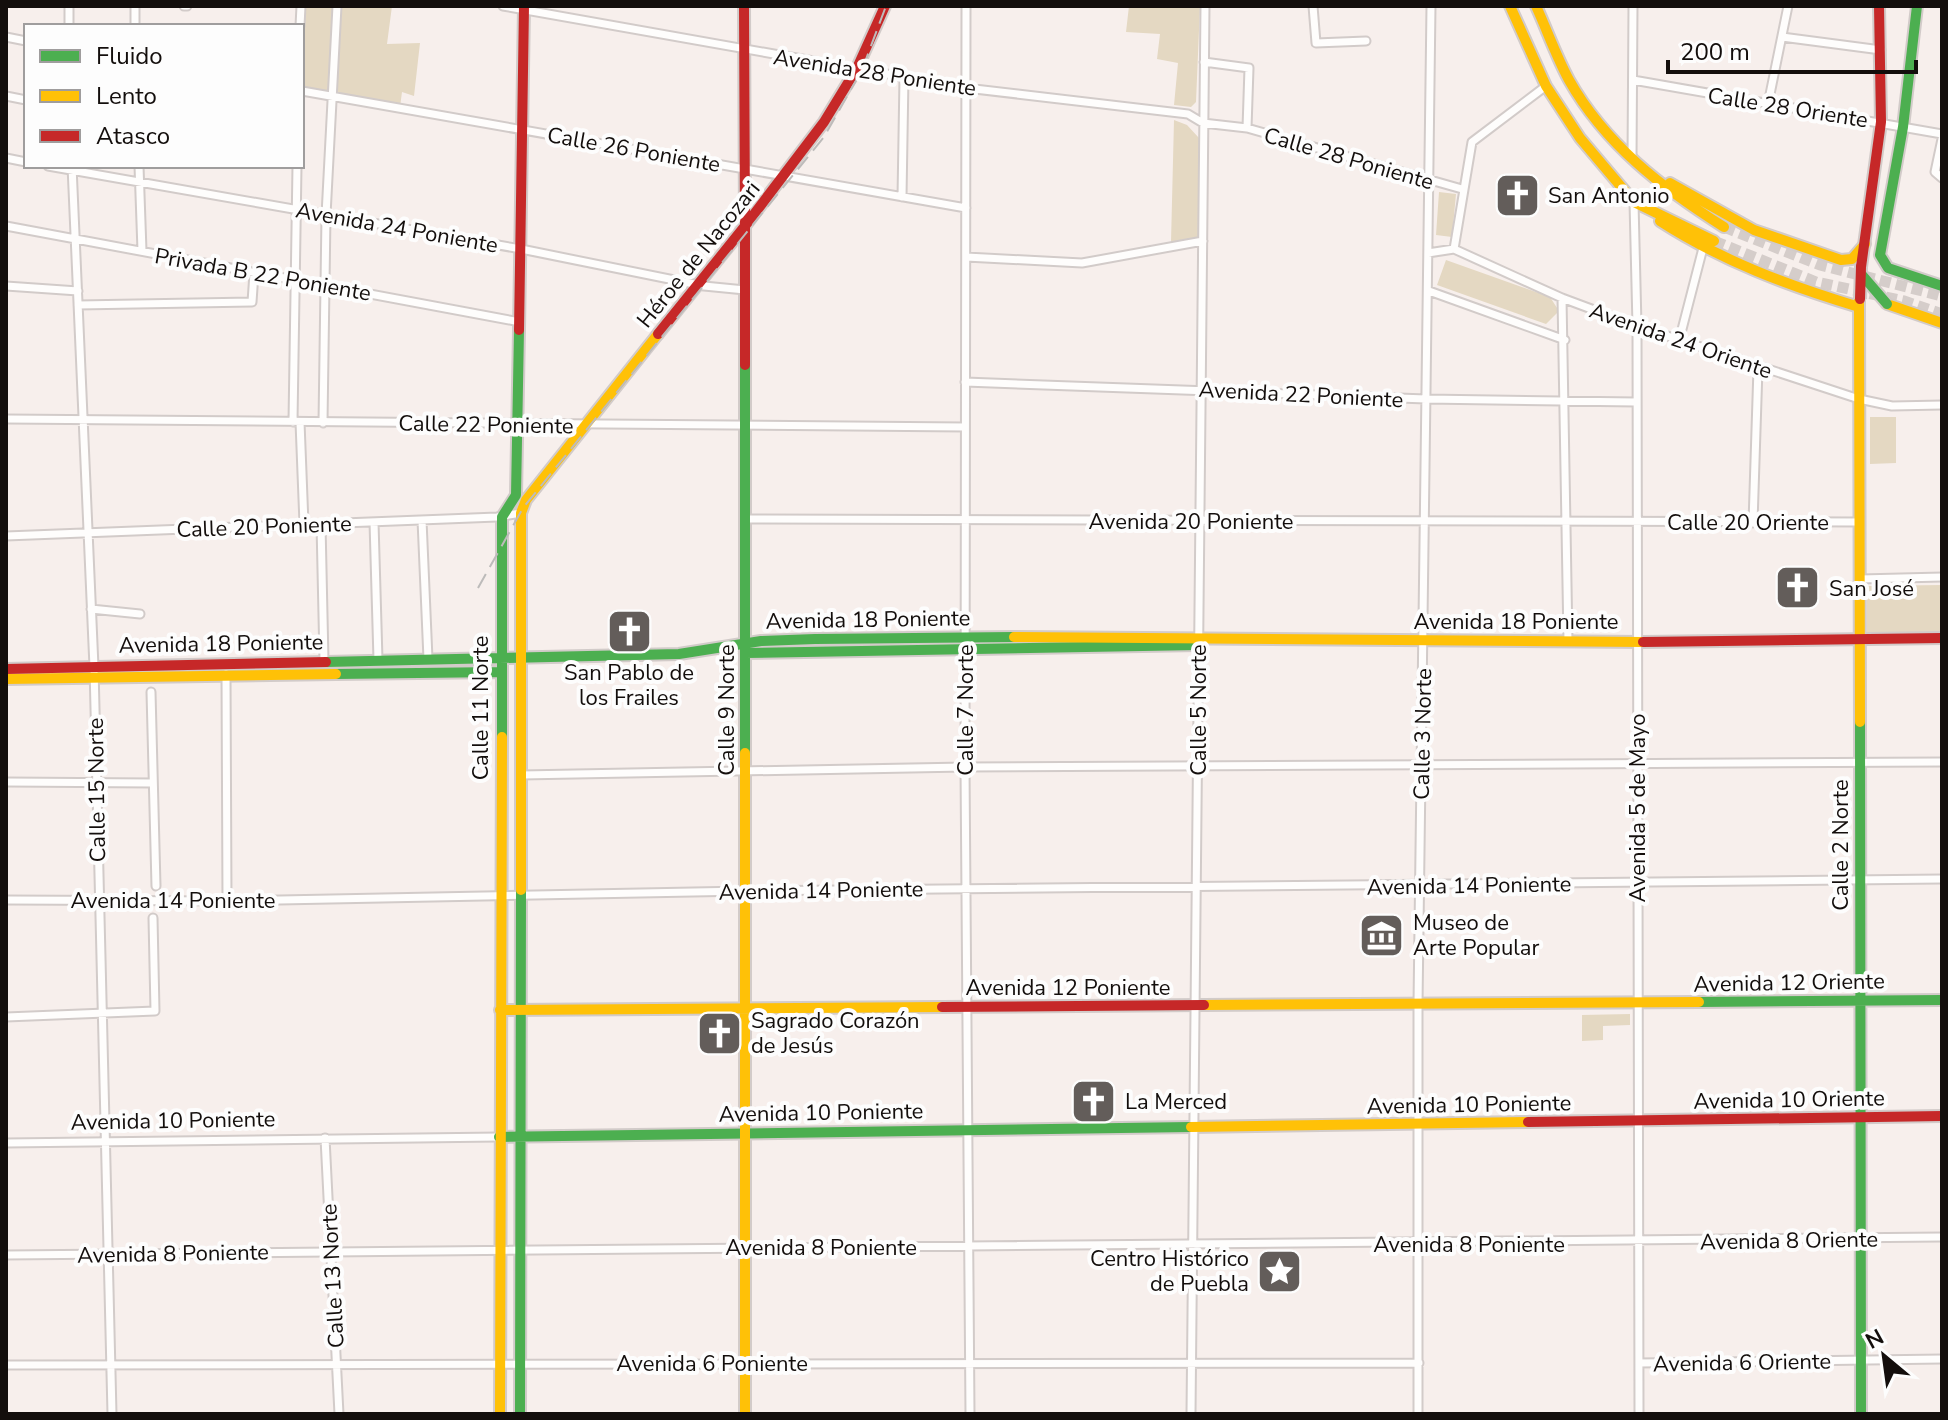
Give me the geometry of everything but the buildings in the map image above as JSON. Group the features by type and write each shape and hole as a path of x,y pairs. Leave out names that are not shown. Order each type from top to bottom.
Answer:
{"main road":[{"name":"Calle 9 Norte","path":"744,6 745,1414"},
{"name":"Héroe de Nacozari","path":"521,513 526,500 817,138 858,69 885,6"},
{"path":"1510,6 1546,86 1580,138 1634,202 1703,248 1808,292 1859,303"},
{"path":"1536,6 1568,79 1593,118 1632,161 1685,203 1724,227"},
{"name":"Calle 2 Norte","path":"1861,1414 1859,303 1881,122 1879,6"},
{"path":"1917,6 1903,127 1880,255 1888,268 1942,286"},
{"name":"Calle 11 Norte","path":"500,1414 502,517 516,495 524,8"},
{"path":"1632,161 1754,230 1841,260 1852,259 1865,244"},
{"path":"1634,202 1714,241"},
{"path":"1861,271 1887,304 1908,314 1942,323"},
{"name":"Calle 11 Norte","path":"520,1414 521,513"},
{"name":"Avenida 18 Poniente","path":"6,679 324,661 679,654 815,639 849,644 893,644 1942,638"},
{"path":"815,639 816,651"},
{"path":"785,640 785,652"},
{"name":"Avenida 18 Poniente","path":"745,648 816,651 849,644"},
{"name":"Avenida 18 Poniente","path":"6,669 226,674 500,672"},
{"name":"Avenida 12 Oriente","path":"1636,1005 1942,1000"},
{"name":"Avenida 12 Poniente","path":"500,1010 1636,1005"},
{"name":"Avenida 10 Oriente","path":"1637,1121 1942,1116"},
{"name":"Avenida 10 Poniente","path":"499,1137 1637,1121"}],"street":[{"path":"323,423 326,215 337,6"},
{"name":"Avenida 28 Poniente","path":"503,6 966,88 1188,114 1203,123 1247,128"},
{"name":"Calle 7 Norte","path":"966,6 965,767 970,1414"},
{"name":"Calle 5 Norte","path":"1191,1414 1199,640 1203,521 1205,6"},
{"path":"1313,6 1316,43 1366,41"},
{"name":"Calle 3 Norte","path":"1418,1414 1418,1005 1431,6"},
{"path":"1632,161 1633,6"},
{"path":"1768,104 1788,6"},
{"path":"1782,37 1881,50"},
{"name":"Calle 28 Poniente","path":"1204,62 1249,68 1247,128 1462,189"},
{"path":"902,197 904,77"},
{"name":"Calle 28 Oriente","path":"1633,80 1881,122 1942,137"},
{"path":"1428,253 1454,249 1472,142 1546,86"},
{"name":"Calle 26 Poniente","path":"304,91 966,208"},
{"path":"1942,137 1935,172 1942,178"},
{"name":"Avenida 24 Poniente","path":"72,168 521,249 697,285 745,290"},
{"name":"Calle 15 Norte","path":"72,168 94,673 112,1414"},
{"path":"139,168 142,251"},
{"path":"297,168 296,422 304,524"},
{"name":"Avenida 5 de Mayo","path":"1634,202 1637,326 1639,1414"},
{"name":"Privada B 22 Poniente","path":"6,226 520,322"},
{"path":"966,257 1082,263 1203,241"},
{"path":"1679,341 1703,248"},
{"name":"Avenida 24 Oriente","path":"1454,249 1562,298 1758,368 1892,406 1942,405"},
{"path":"78,305 252,302 254,273"},
{"path":"6,286 78,291"},
{"path":"1429,291 1565,340"},
{"path":"1562,298 1567,402 1568,641"},
{"path":"1753,523 1758,368"},
{"name":"Avenida 22 Poniente","path":"965,382 1426,399 1636,402"},
{"name":"Calle 22 Poniente","path":"6,419 965,427"},
{"name":"Calle 20 Poniente","path":"6,536 502,517 521,513"},
{"name":"Avenida 20 Poniente","path":"745,519 1636,522"},
{"path":"422,520 428,659"},
{"path":"374,522 378,660"},
{"name":"Calle 20 Oriente","path":"1636,522 1860,522"},
{"path":"321,524 324,661"},
{"path":"1860,579 1942,577"},
{"path":"91,609 140,614"},
{"path":"226,674 227,901"},
{"path":"151,692 156,886"},
{"path":"521,775 965,767 1942,762"},
{"path":"6,782 153,783"},
{"name":"Avenida 14 Poniente","path":"6,900 227,901 746,891 1942,879"},
{"path":"6,1017 155,1011 153,918"},
{"name":"Avenida 10 Poniente","path":"6,1143 499,1137"},
{"name":"Calle 13 Norte","path":"325,1138 339,1414"},
{"name":"Avenida 8 Oriente","path":"1637,1243 1942,1237"},
{"name":"Avenida 8 Poniente","path":"6,1255 499,1248 1637,1243"},
{"name":"Avenida 6 Oriente","path":"1639,1363 1942,1359"},
{"name":"Avenida 6 Poniente","path":"6,1365 1419,1363"}],"shaded area":[{"path":"301,6 392,6 387,44 420,43 414,96 402,92 400,107 304,91 304,24 301,24"},
{"path":"1129,6 1200,6 1196,102 1191,107 1174,105 1178,63 1157,59 1160,34 1126,32"},
{"path":"1174,120 1187,125 1199,138 1201,228 1197,240 1171,242"},
{"path":"1439,192 1456,194 1452,237 1436,235"},
{"path":"1446,260 1550,297 1559,311 1546,324 1437,285"},
{"path":"1870,417 1896,417 1896,463 1870,464"},
{"path":"1942,585 1942,632 1867,633 1867,586"},
{"path":"1630,1014 1630,1025 1603,1026 1603,1040 1582,1041 1582,1015"}],"tunnel":[{"path":"1724,227 1820,265 1942,296"},
{"path":"1714,241 1816,282 1904,301 1942,314"}],"railway":[{"path":"478,588 523,508 824,137 862,70 886,6"}],"traffic: fast":[{"path":"1917,6 1903,127 1880,255 1888,268 1942,286"},
{"path":"1862,275 1887,304"},
{"path":"502,737 502,517 516,495 519,330"},
{"path":"745,365 745,753"},
{"path":"326,662 679,654 761,641 815,639 1014,637"},
{"path":"745,653 1199,645"},
{"path":"336,674 500,672"},
{"path":"1860,722 1861,1414"},
{"path":"520,1414 521,890"},
{"path":"1699,1002 1942,1000"},
{"path":"499,1137 1191,1127"}],"traffic: slow":[{"path":"1510,6 1546,86 1580,138 1634,202 1714,241"},
{"path":"1536,6 1569,80 1600,124 1657,180 1724,227"},
{"path":"1670,183 1754,230 1841,260 1852,259 1865,244"},
{"path":"1660,221 1756,271 1859,307"},
{"path":"1859,301 1860,722"},
{"path":"1887,304 1942,323"},
{"path":"521,890 521,513 526,500 658,334"},
{"path":"1014,637 1643,642"},
{"path":"6,679 336,674"},
{"path":"500,1414 502,737"},
{"path":"745,753 745,1414"},
{"path":"1204,1005 1699,1002"},
{"path":"500,1010 942,1007"},
{"path":"1191,1127 1528,1122"}],"traffic: jam":[{"path":"519,330 524,6"},
{"path":"658,334 745,226 744,6"},
{"path":"745,365 745,226 824,122 857,68 885,6"},
{"path":"1861,267 1881,122 1879,6"},
{"path":"1860,299 1861,267"},
{"path":"1643,642 1942,638"},
{"path":"6,669 326,662"},
{"path":"942,1007 1204,1005"},
{"path":"1528,1122 1942,1116"}],"place":[{"name":"San Antonio","path":"1517,195"},
{"name":"San José","path":"1798,588"},
{"name":"San Pablo de los Frailes","path":"629,631"},
{"name":"Museo de Arte Popular","path":"1382,935"},
{"name":"Sagrado Corazón de Jesús","path":"720,1033"},
{"name":"La Merced","path":"1094,1101"},
{"name":"Centro Histórico de Puebla","path":"1280,1271"}]}
